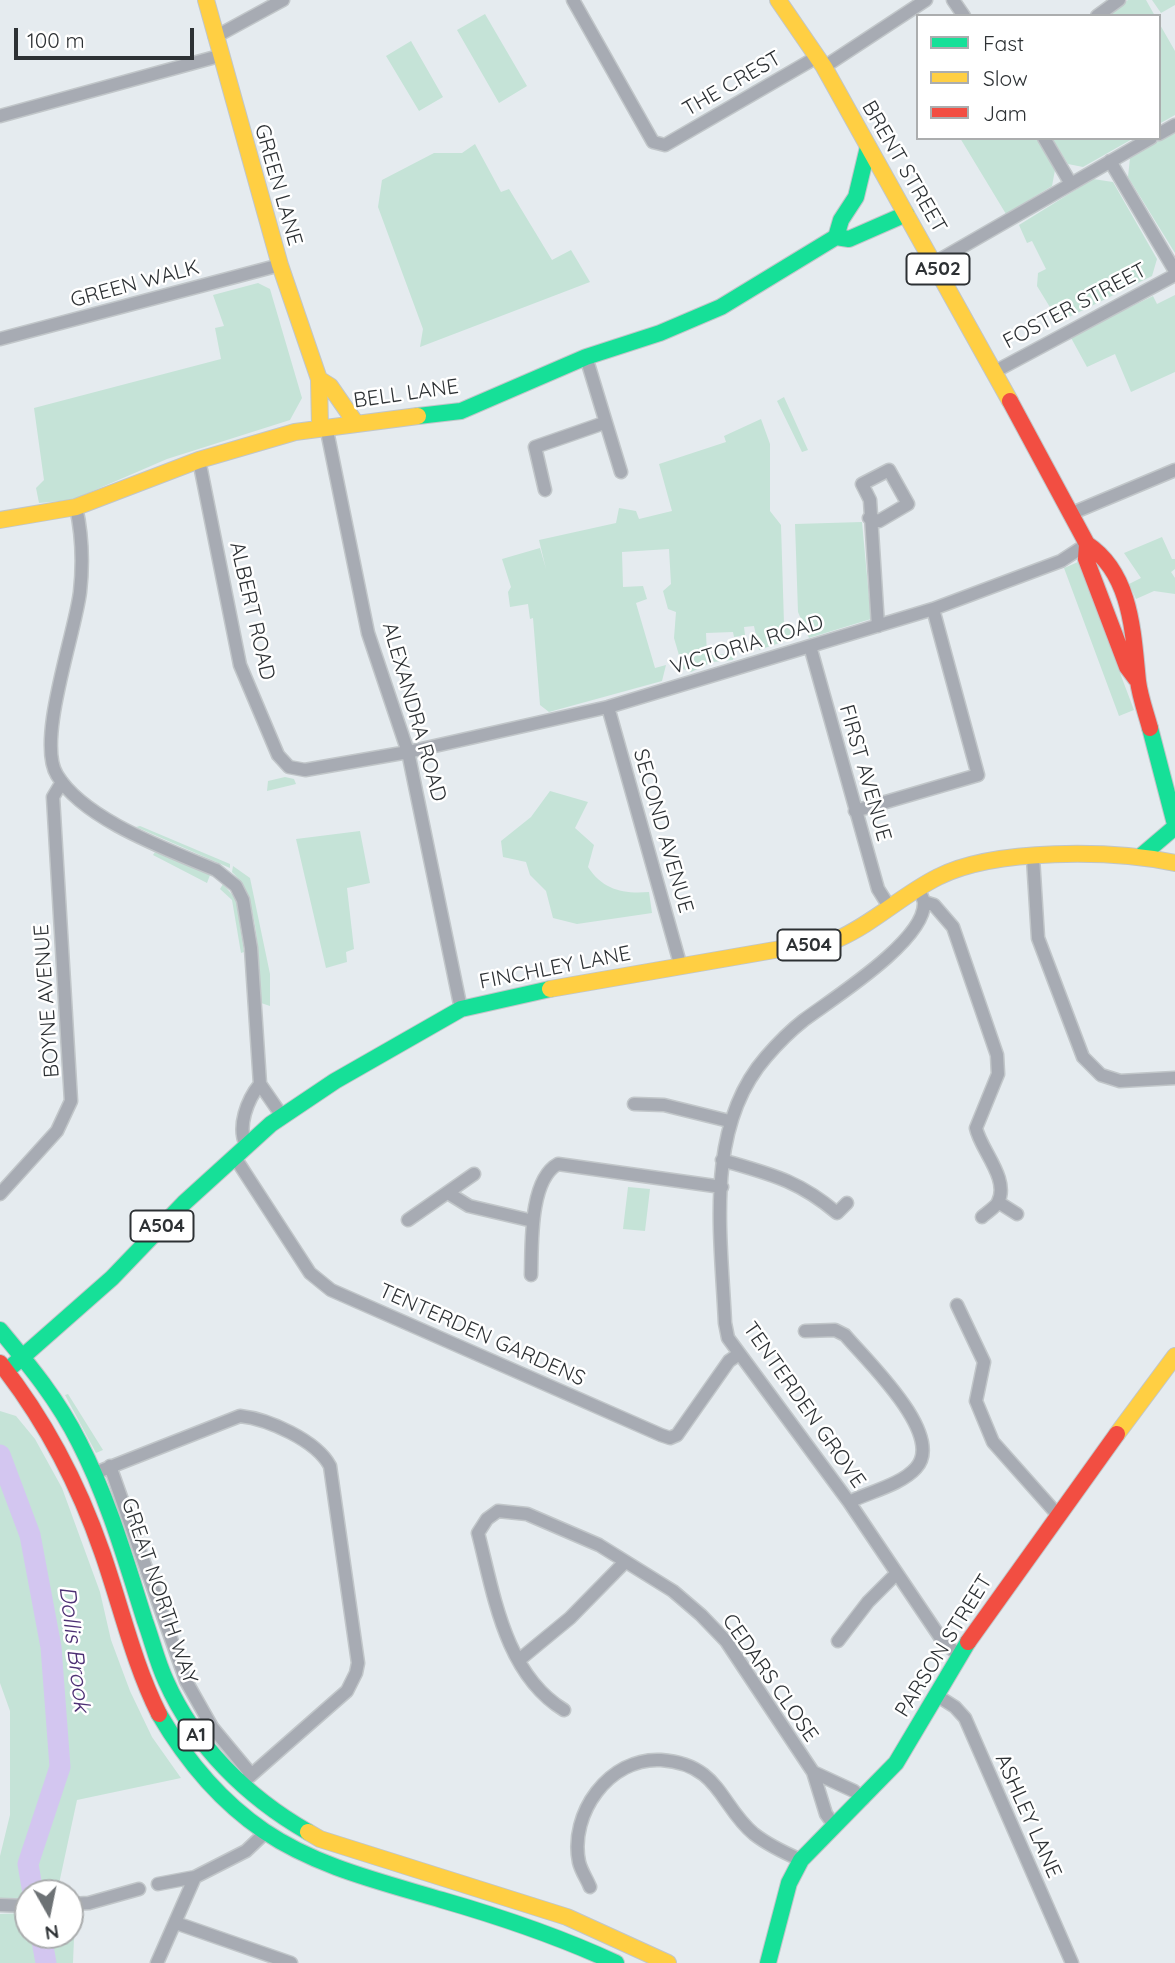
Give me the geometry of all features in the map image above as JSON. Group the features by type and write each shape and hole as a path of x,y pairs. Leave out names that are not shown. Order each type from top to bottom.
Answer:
{"main road":[{"name":"GREEN LANE","path":"206,0 219,56 280,265 319,379 317,394 323,426"},
{"name":"BRENT STREET","path":"778,0 821,62 1087,544 1086,559 1127,667 1138,681 1169,770 1175,825"},
{"path":"836,237 841,220 856,197 868,148"},
{"name":"BELL LANE","path":"0,520 76,507 199,460 323,426 414,419 461,411 586,357 660,333 721,307 836,237 849,239 906,214"},
{"name":"GREEN LANE","path":"319,379 330,386 355,422"},
{"path":"1141,856 1175,825"},
{"path":"1175,838 1175,844"},
{"name":"FINCHLEY LANE","path":"2,1371 111,1278 240,1151 282,1116 335,1081 461,1009 511,995 838,939 861,929 890,908 921,896 942,875 967,867 1033,858 1141,856 1175,863"},
{"name":"GREAT NORTH WAY","path":"0,1329 61,1407 94,1473 165,1680 203,1744 246,1779 276,1814 320,1839 566,1917 668,1963"},
{"name":"PARSON STREET","path":"768,1963 789,1883 801,1860 896,1763 959,1655 1056,1514 1175,1356"},
{"name":"GREAT NORTH WAY","path":"2,1371 49,1435 103,1553 135,1662 162,1721 199,1773 266,1832 334,1866 517,1923 616,1963"}],"street":[{"path":"215,37 283,0"},
{"name":"THE CREST","path":"573,0 653,142 665,145 821,62 926,0"},
{"path":"1100,14 1119,0"},
{"path":"0,116 219,56"},
{"path":"1045,140 1071,184"},
{"path":"934,263 1147,140"},
{"path":"1110,161 1175,273"},
{"name":"GREEN WALK","path":"0,340 280,265"},
{"name":"FOSTER STREET","path":"994,372 1175,273"},
{"path":"586,357 621,472"},
{"path":"545,490 535,447 604,423"},
{"name":"ALEXANDRA ROAD","path":"323,426 368,633 408,752 461,1009"},
{"name":"ALBERT ROAD","path":"199,460 240,665 278,755 289,767 305,771 408,752"},
{"path":"1070,514 1175,470"},
{"path":"76,507 80,534 80,594 56,703 50,749 51,763 62,782 109,819 216,870 236,886 243,900 251,948 260,1084 241,1130 240,1151"},
{"path":"869,518 878,626"},
{"name":"VICTORIA ROAD","path":"408,752 608,707 878,626 933,609 1062,561 1087,544"},
{"path":"855,811 978,775 933,609"},
{"name":"FIRST AVENUE","path":"810,646 878,889 890,908"},
{"name":"SECOND AVENUE","path":"608,707 681,967"},
{"name":"BOYNE AVENUE","path":"0,1194 57,1131 71,1101 53,797 62,782"},
{"path":"1033,858 1038,938 1083,1057 1101,1075 1120,1081 1175,1078"},
{"path":"921,896 934,905 953,927 997,1055 998,1074 976,1128 999,1181 998,1202 982,1217"},
{"name":"TENTERDEN GROVE","path":"921,896 920,918 892,953 875,969 803,1021 765,1057 755,1069 729,1121 722,1160 726,1331 739,1353 849,1502 944,1643 959,1655"},
{"path":"260,1084 282,1116"},
{"path":"634,1104 664,1105 729,1121"},
{"name":"TENTERDEN GARDENS","path":"240,1151 310,1273 331,1290 661,1435 670,1438 677,1435 729,1361 739,1353"},
{"path":"722,1160 787,1179 813,1193 839,1213"},
{"path":"531,1275 533,1222 542,1182 547,1172 558,1164 722,1187"},
{"path":"408,1220 474,1174"},
{"path":"448,1193 469,1206 533,1222"},
{"path":"998,1202 1017,1214"},
{"path":"957,1305 984,1362 976,1401 993,1442 1056,1514"},
{"path":"805,1331 835,1329 845,1335 901,1399 923,1444 920,1462 907,1476 849,1502"},
{"path":"94,1473 240,1416 306,1441 324,1454 330,1466 358,1662 356,1673 347,1691 246,1779"},
{"name":"GREAT NORTH WAY","path":"110,1466 186,1681 246,1779"},
{"name":"CEDARS CLOSE","path":"564,1710 552,1703 524,1672 506,1638 478,1533 487,1519 498,1511 527,1514 599,1545 673,1591 701,1615 726,1642 813,1772 826,1814 834,1825"},
{"path":"519,1660 570,1618 625,1562"},
{"path":"838,1641 868,1602 896,1574"},
{"name":"ASHLEY LANE","path":"936,1695 955,1707 965,1718 1072,1963"},
{"path":"590,1887 579,1863 578,1833 602,1783 631,1764 661,1760 690,1768 706,1776 754,1834 801,1860"},
{"name":"CEDARS CLOSE","path":"813,1772 854,1791 863,1799"},
{"path":"158,1884 195,1877 246,1851 266,1832"},
{"path":"157,1963 195,1877"},
{"path":"84,1903 139,1889"},
{"path":"176,1923 291,1963"}],"green space":[{"path":"1128,0 1146,0 1154,14 1109,14"},
{"path":"1152,0 1175,0 1175,5 1161,13"},
{"path":"485,14 527,86 499,103 457,30"},
{"path":"1161,26 1175,51 1175,115 1161,123"},
{"path":"411,41 443,97 419,111 386,56"},
{"path":"1175,131 1175,253 1128,177 1130,158"},
{"path":"961,140 1037,140 1055,170 1052,186 1006,214"},
{"path":"1053,140 1130,140 1083,167 1068,164"},
{"path":"475,144 501,192 509,189 552,260 571,250 590,282 420,347 423,329 378,207 382,180 434,153 462,153"},
{"path":"1093,179 1113,182 1157,259 1152,276 1059,322 1037,286 1038,273 1046,269 1032,241 1027,243 1019,225"},
{"path":"258,283 270,289 302,398 290,420 167,459 72,500 39,503 36,488 44,480 34,408 221,359 215,328 224,326 213,295"},
{"path":"1175,295 1175,372 1131,392 1115,354 1087,367 1070,336 1153,296 1157,304"},
{"path":"784,397 808,450 802,452 777,401"},
{"path":"761,419 770,444 770,511 781,525 784,624 792,632 791,639 759,650 754,626 744,627 745,635 734,637 733,632 706,633 707,655 734,654 733,660 712,662 691,672 683,669 674,638 676,612 668,609 663,591 671,584 669,549 622,552 623,587 643,586 647,599 636,603 655,668 666,665 662,681 549,712 540,705 533,618 530,619 528,604 510,607 508,592 511,587 502,559 540,548 546,569 539,540 616,523 619,508 636,511 639,519 672,511 659,464 726,442 724,436"},
{"path":"862,522 871,619 809,638 798,612 795,524"},
{"path":"1162,537 1172,559 1175,559 1175,569 1171,572 1175,578 1175,594 1154,591 1136,599 1129,584 1141,578 1124,553"},
{"path":"1078,562 1134,710 1119,716 1064,568"},
{"path":"285,777 294,779 296,784 267,791 268,781"},
{"path":"550,791 588,802 575,828 594,845 588,867 600,881 614,889 649,892 652,913 577,924 553,918 546,891 530,875 526,862 503,857 501,841 531,817"},
{"path":"140,826 230,864 230,868 136,827"},
{"path":"360,831 370,883 347,888 354,949 346,952 347,962 326,968 296,839"},
{"path":"155,852 210,875 207,883 153,855"},
{"path":"233,866 250,878 270,974 270,1006 261,1003 253,915 241,883 232,872"},
{"path":"223,884 236,899 244,952 241,953 232,900 220,889"},
{"path":"628,1187 650,1189 645,1231 623,1229"},
{"path":"68,1394 103,1450 96,1453 65,1395"},
{"path":"0,1411 16,1416 35,1439 62,1488 100,1592 111,1640 130,1691 152,1737 181,1778 77,1800 60,1879 14,1879 14,1899 0,1901 0,1856 10,1815 10,1711 0,1683"},
{"path":"0,1914 14,1914 14,1949 74,1949 73,1963 0,1963"}],"waterway":[{"name":"Dollis Brook","path":"0,1455 30,1535 51,1647 60,1767 28,1864 31,1879"},
{"name":"Dollis Brook","path":"44,1949 46,1963"}],"traffic: fast":[{"path":"418,416 461,411 586,357 660,333 721,307 836,237 841,220 856,197 868,147"},
{"path":"836,237 849,239 906,214"},
{"path":"1150,728 1175,824"},
{"path":"1141,856 1175,827"},
{"path":"11,1367 112,1278 184,1203 271,1124 335,1081 461,1009 550,989"},
{"path":"0,1330 53,1398 89,1463 116,1530 160,1666 178,1705 225,1768 264,1803 308,1832"},
{"path":"768,1963 789,1883 801,1860 896,1763 968,1642"},
{"path":"159,1714 192,1763 219,1793 248,1819 284,1844 350,1872 508,1921 616,1963"}],"traffic: slow":[{"path":"206,0 280,265 319,379 320,427"},
{"path":"778,0 824,67 1010,401"},
{"path":"319,379 330,386 355,422"},
{"path":"0,520 76,507 199,460 295,432 418,416"},
{"path":"550,989 838,939 938,877 990,861 1022,856 1088,854 1175,863"},
{"path":"1117,1434 1175,1356"},
{"path":"308,1832 320,1839 567,1917 668,1963"}],"traffic: jam":[{"path":"1010,401 1087,544 1102,557 1122,588 1132,625 1139,687 1150,728"},
{"path":"1087,544 1086,559 1127,667 1136,679"},
{"path":"0,1363 46,1430 82,1501 102,1552 142,1674 159,1714"},
{"path":"968,1642 1117,1434"}]}
